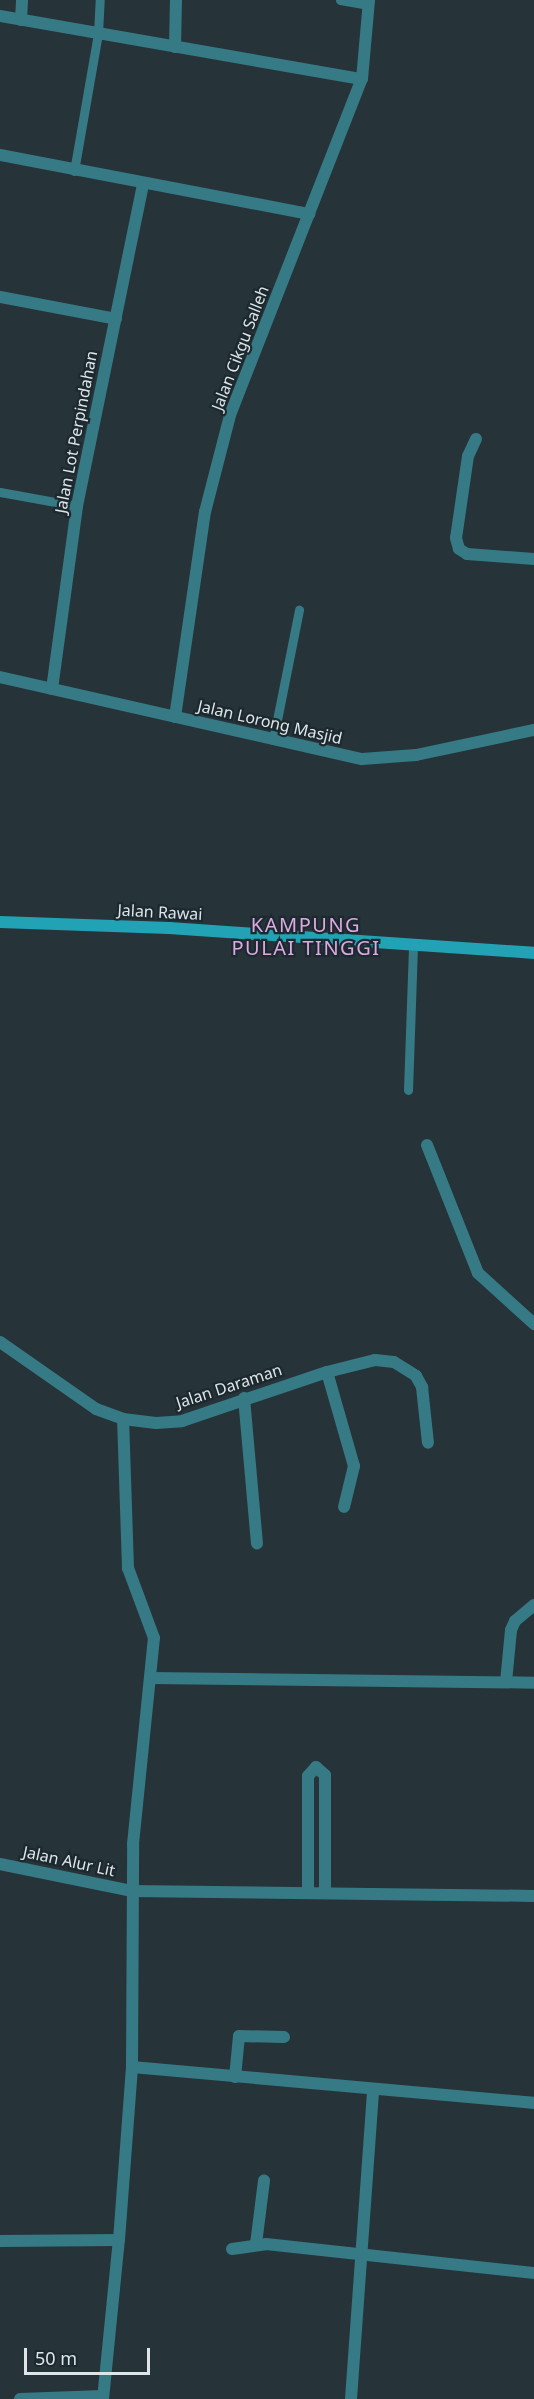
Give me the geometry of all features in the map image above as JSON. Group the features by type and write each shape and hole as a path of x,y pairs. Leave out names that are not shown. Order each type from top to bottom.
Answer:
{"main road":[{"name":"Jalan Rawai","path":"0,922 169,928 534,953"}],"street":[{"path":"21,20 22,0"},
{"path":"175,47 176,0"},
{"name":"Jalan Cikgu Salleh","path":"175,717 205,512 230,415 362,79 368,3"},
{"path":"0,16 362,79"},
{"path":"0,155 74,171 222,196 309,214"},
{"name":"Jalan Lot Perpindahan","path":"52,689 77,506 143,184"},
{"path":"0,297 116,319"},
{"path":"477,440 468,456 456,538 459,549 467,554 534,559"},
{"name":"Jalan Lorong Masjid","path":"0,677 343,756 378,758 416,755 534,730"},
{"path":"426,1145 478,1273 534,1324"},
{"name":"Jalan Daraman","path":"0,1342 67,1391 96,1409 123,1419 156,1423 182,1421 244,1398 327,1372 375,1360 394,1362 416,1376 422,1387 428,1443"},
{"path":"327,1372 354,1466 344,1507"},
{"path":"244,1398 257,1543"},
{"path":"21,2399 103,2398 119,2240 132,2067 133,1844 151,1678 152,1627 133,1588 128,1568 123,1419"},
{"path":"506,1682 511,1630 515,1621 534,1605"},
{"path":"151,1678 534,1683"},
{"path":"308,1893 309,1776 316,1767 325,1775 325,1893"},
{"name":"Jalan Alur Lit","path":"0,1864 131,1891 534,1896"},
{"path":"235,2077 239,2036 285,2037"},
{"path":"132,2067 534,2103"},
{"path":"351,2399 373,2090"},
{"path":"256,2244 264,2181"},
{"path":"0,2241 119,2240"},
{"path":"232,2249 256,2244 360,2253 534,2273"}],"lane":[{"path":"74,171 98,33 100,0"},
{"path":"340,0 368,3"},
{"path":"0,492 77,506"},
{"path":"273,740 299,610"},
{"path":"408,1090 413,945"}],"district":[{"name":"KAMPUNG PULAI TINGGI","path":"306,936"}]}
